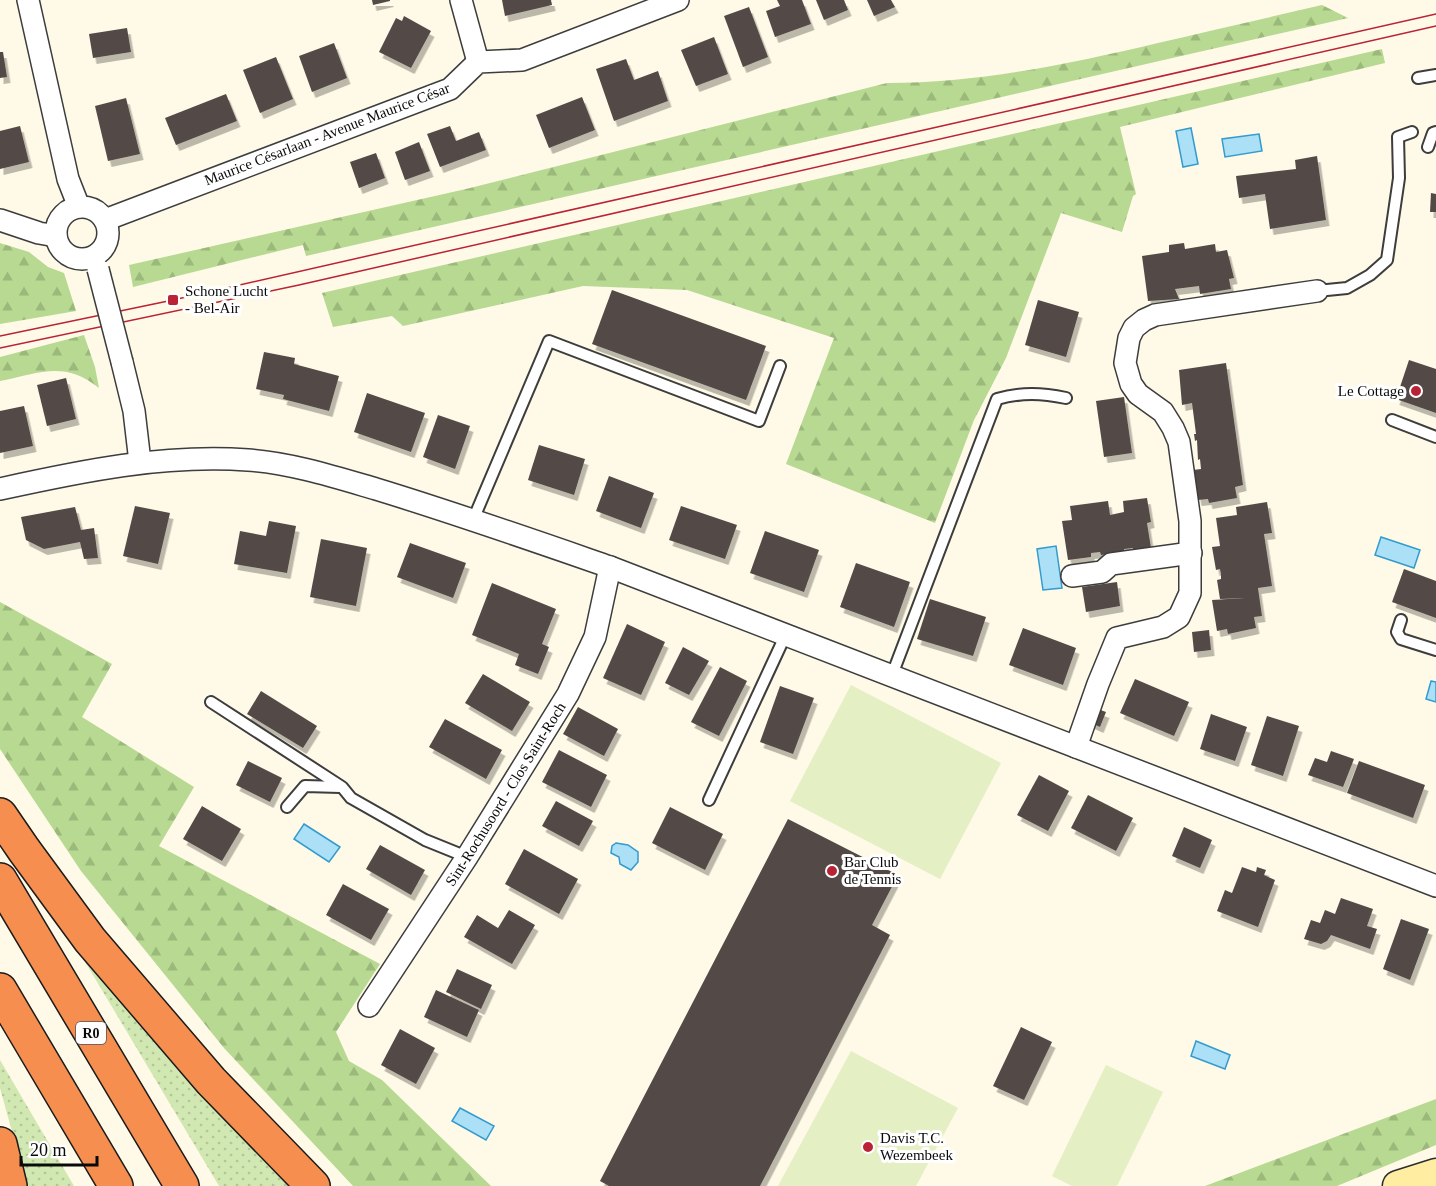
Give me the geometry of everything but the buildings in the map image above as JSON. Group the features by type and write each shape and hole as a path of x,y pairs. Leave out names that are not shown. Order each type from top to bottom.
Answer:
{"highway":[{"path":"0,814 90,940 211,1081 313,1186"},
{"name":"R0","path":"0,880 182,1186"},
{"path":"0,990 116,1186"},
{"path":"0,1144 10,1186"}],"main road":[{"path":"1398,1186 1436,1174"}],"street":[{"path":"28,0 68,179 79,207"},
{"path":"461,0 478,62 522,60 678,0"},
{"name":"Maurice Césarlaan - Avenue Maurice César","path":"105,220 450,89 478,62"},
{"path":"96,263 75,259 59,246 56,236 57,226 61,217 69,210 79,207 90,208 99,213 109,230 108,241 96,263 134,411 140,462"},
{"path":"0,220 56,236"},
{"path":"1076,747 1117,638 1163,627 1179,617 1190,593 1190,521 1179,442 1163,412 1138,394 1131,384 1125,363 1129,338 1134,328 1155,315 1317,291"},
{"path":"0,489 140,462 188,458 251,460 336,477 473,520 610,567 1436,886"},
{"path":"1072,576 1102,572 1112,564 1191,553"},
{"name":"Sint-Rochusoord - Clos Saint-Roch","path":"369,1006 467,857 568,694 595,637 610,567"}],"lane":[{"path":"1418,78 1436,75"},
{"path":"1317,291 1347,288 1370,275 1387,260 1399,178 1398,137 1412,132"},
{"path":"1428,147 1433,133 1436,132"},
{"path":"473,520 549,341 759,421 780,366"},
{"path":"892,675 997,399 1014,394 1037,393 1066,398"},
{"path":"1392,420 1436,437"},
{"path":"1401,620 1397,632 1401,639 1436,650"},
{"path":"709,800 786,634"},
{"path":"211,702 342,787 351,798 425,840 467,857"},
{"path":"287,807 305,786 342,787"}],"green space":[{"path":"1322,5 1348,18 306,256 303,245 133,287 129,265 466,189 887,83 956,80 1024,71 1125,51"},
{"path":"1382,49 1385,63 1120,127 1136,194 1133,196 1122,232 1061,213 1006,358 974,420 935,523 786,464 834,338 687,290 583,286 403,326 392,316 333,327 322,293"},
{"path":"0,243 29,252 48,267 64,273 76,311 0,324"},
{"path":"84,335 95,367 99,388 87,379 63,371 39,372 0,381 0,357"},
{"path":"0,602 112,664 82,717 194,787 159,846 380,964 336,1032 349,1061 382,1080 491,1186 353,1186 224,1048 81,871 0,749"},
{"path":"851,685 1001,763 940,879 790,801"},
{"path":"75,945 170,1059 288,1186 219,1186"},
{"name":"Davis T.C. Wezembeek","path":"851,1051 958,1108 916,1186 778,1186"},
{"path":"0,1060 74,1186 27,1186 0,1088"},
{"path":"1106,1065 1163,1092 1117,1186 1072,1186 1052,1176"},
{"path":"1436,1099 1436,1145 1337,1186 1205,1186"}],"water":[{"path":"1191,128 1198,164 1183,167 1176,131"},
{"path":"1259,134 1262,151 1225,157 1222,139"},
{"path":"1381,537 1420,550 1414,568 1375,555"},
{"path":"1056,546 1062,588 1043,590 1037,549"},
{"path":"1431,681 1436,682 1436,702 1426,699"},
{"path":"304,824 340,847 329,862 294,839"},
{"path":"616,843 628,845 638,852 638,862 631,870 620,864 619,857 611,853 612,846"},
{"path":"1196,1041 1230,1055 1225,1069 1191,1056"},
{"path":"460,1108 494,1126 486,1140 452,1121"}],"tram line":[{"path":"0,336 173,300 1436,14"},
{"path":"0,348 299,285 1436,26"}],"place":[{"name":"Schone Lucht - Bel-Air","path":"173,300"},
{"name":"Le Cottage","path":"1416,391"},
{"name":"Bar Club de Tennis","path":"832,871"},
{"name":"Davis T.C. Wezembeek","path":"868,1147"}]}
